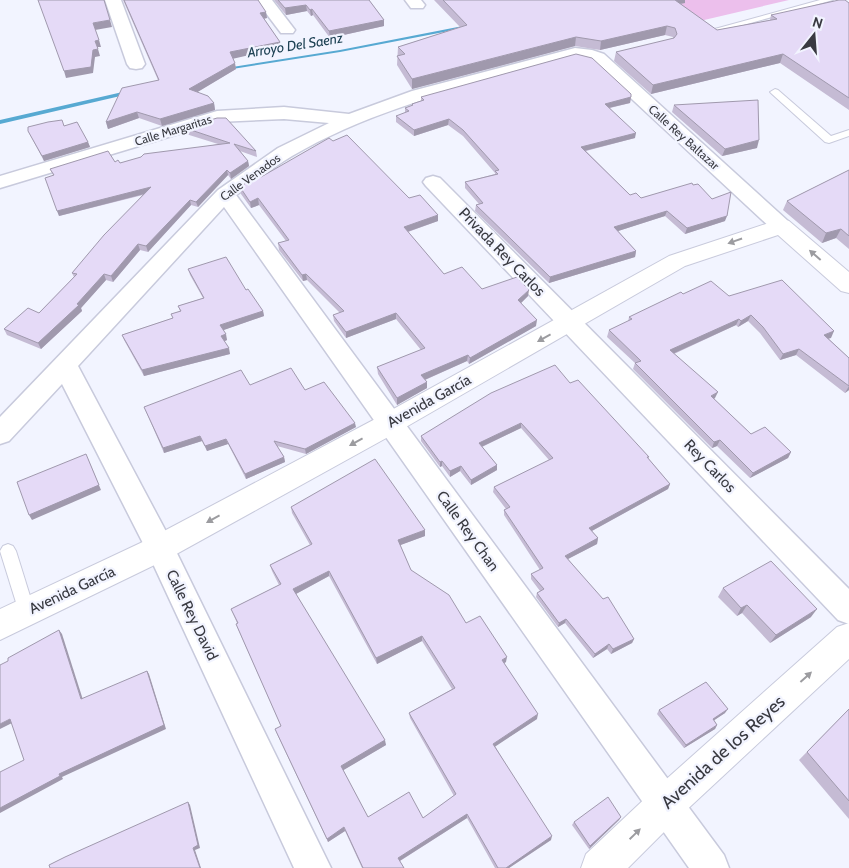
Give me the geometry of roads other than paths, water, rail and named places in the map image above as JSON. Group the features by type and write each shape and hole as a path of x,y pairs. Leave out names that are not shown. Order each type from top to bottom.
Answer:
{"main road":[{"path":"781,226 849,285"},
{"name":"Avenida García","path":"0,626 160,548 389,424 677,261 781,226"},
{"name":"Avenida de los Reyes","path":"600,868 666,804 849,638"}],"street":[{"path":"113,0 136,64"},
{"path":"264,0 287,30"},
{"name":"Calle Venados","path":"0,434 225,194 285,152 350,120 418,95 575,53 591,56 617,54"},
{"name":"Calle Rey Baltazar","path":"591,56 781,226"},
{"name":"Calle Margaritas","path":"0,182 217,117 284,113 350,120"},
{"name":"Privada Rey Carlos","path":"433,182 570,323"},
{"name":"Calle Rey Chan","path":"225,194 711,868"},
{"name":"Rey Carlos","path":"570,323 849,610"},
{"name":"Calle Rey David","path":"65,365 160,548 313,868"}],"lane":[{"path":"715,30 829,0"},
{"path":"776,92 829,140 849,133"},
{"path":"8,551 27,612"}],"waterway":[{"name":"Arroyo Del Saenz","path":"226,69 340,51 468,26"},
{"name":"Arroyo Del Saenz","path":"0,122 127,93"}]}
